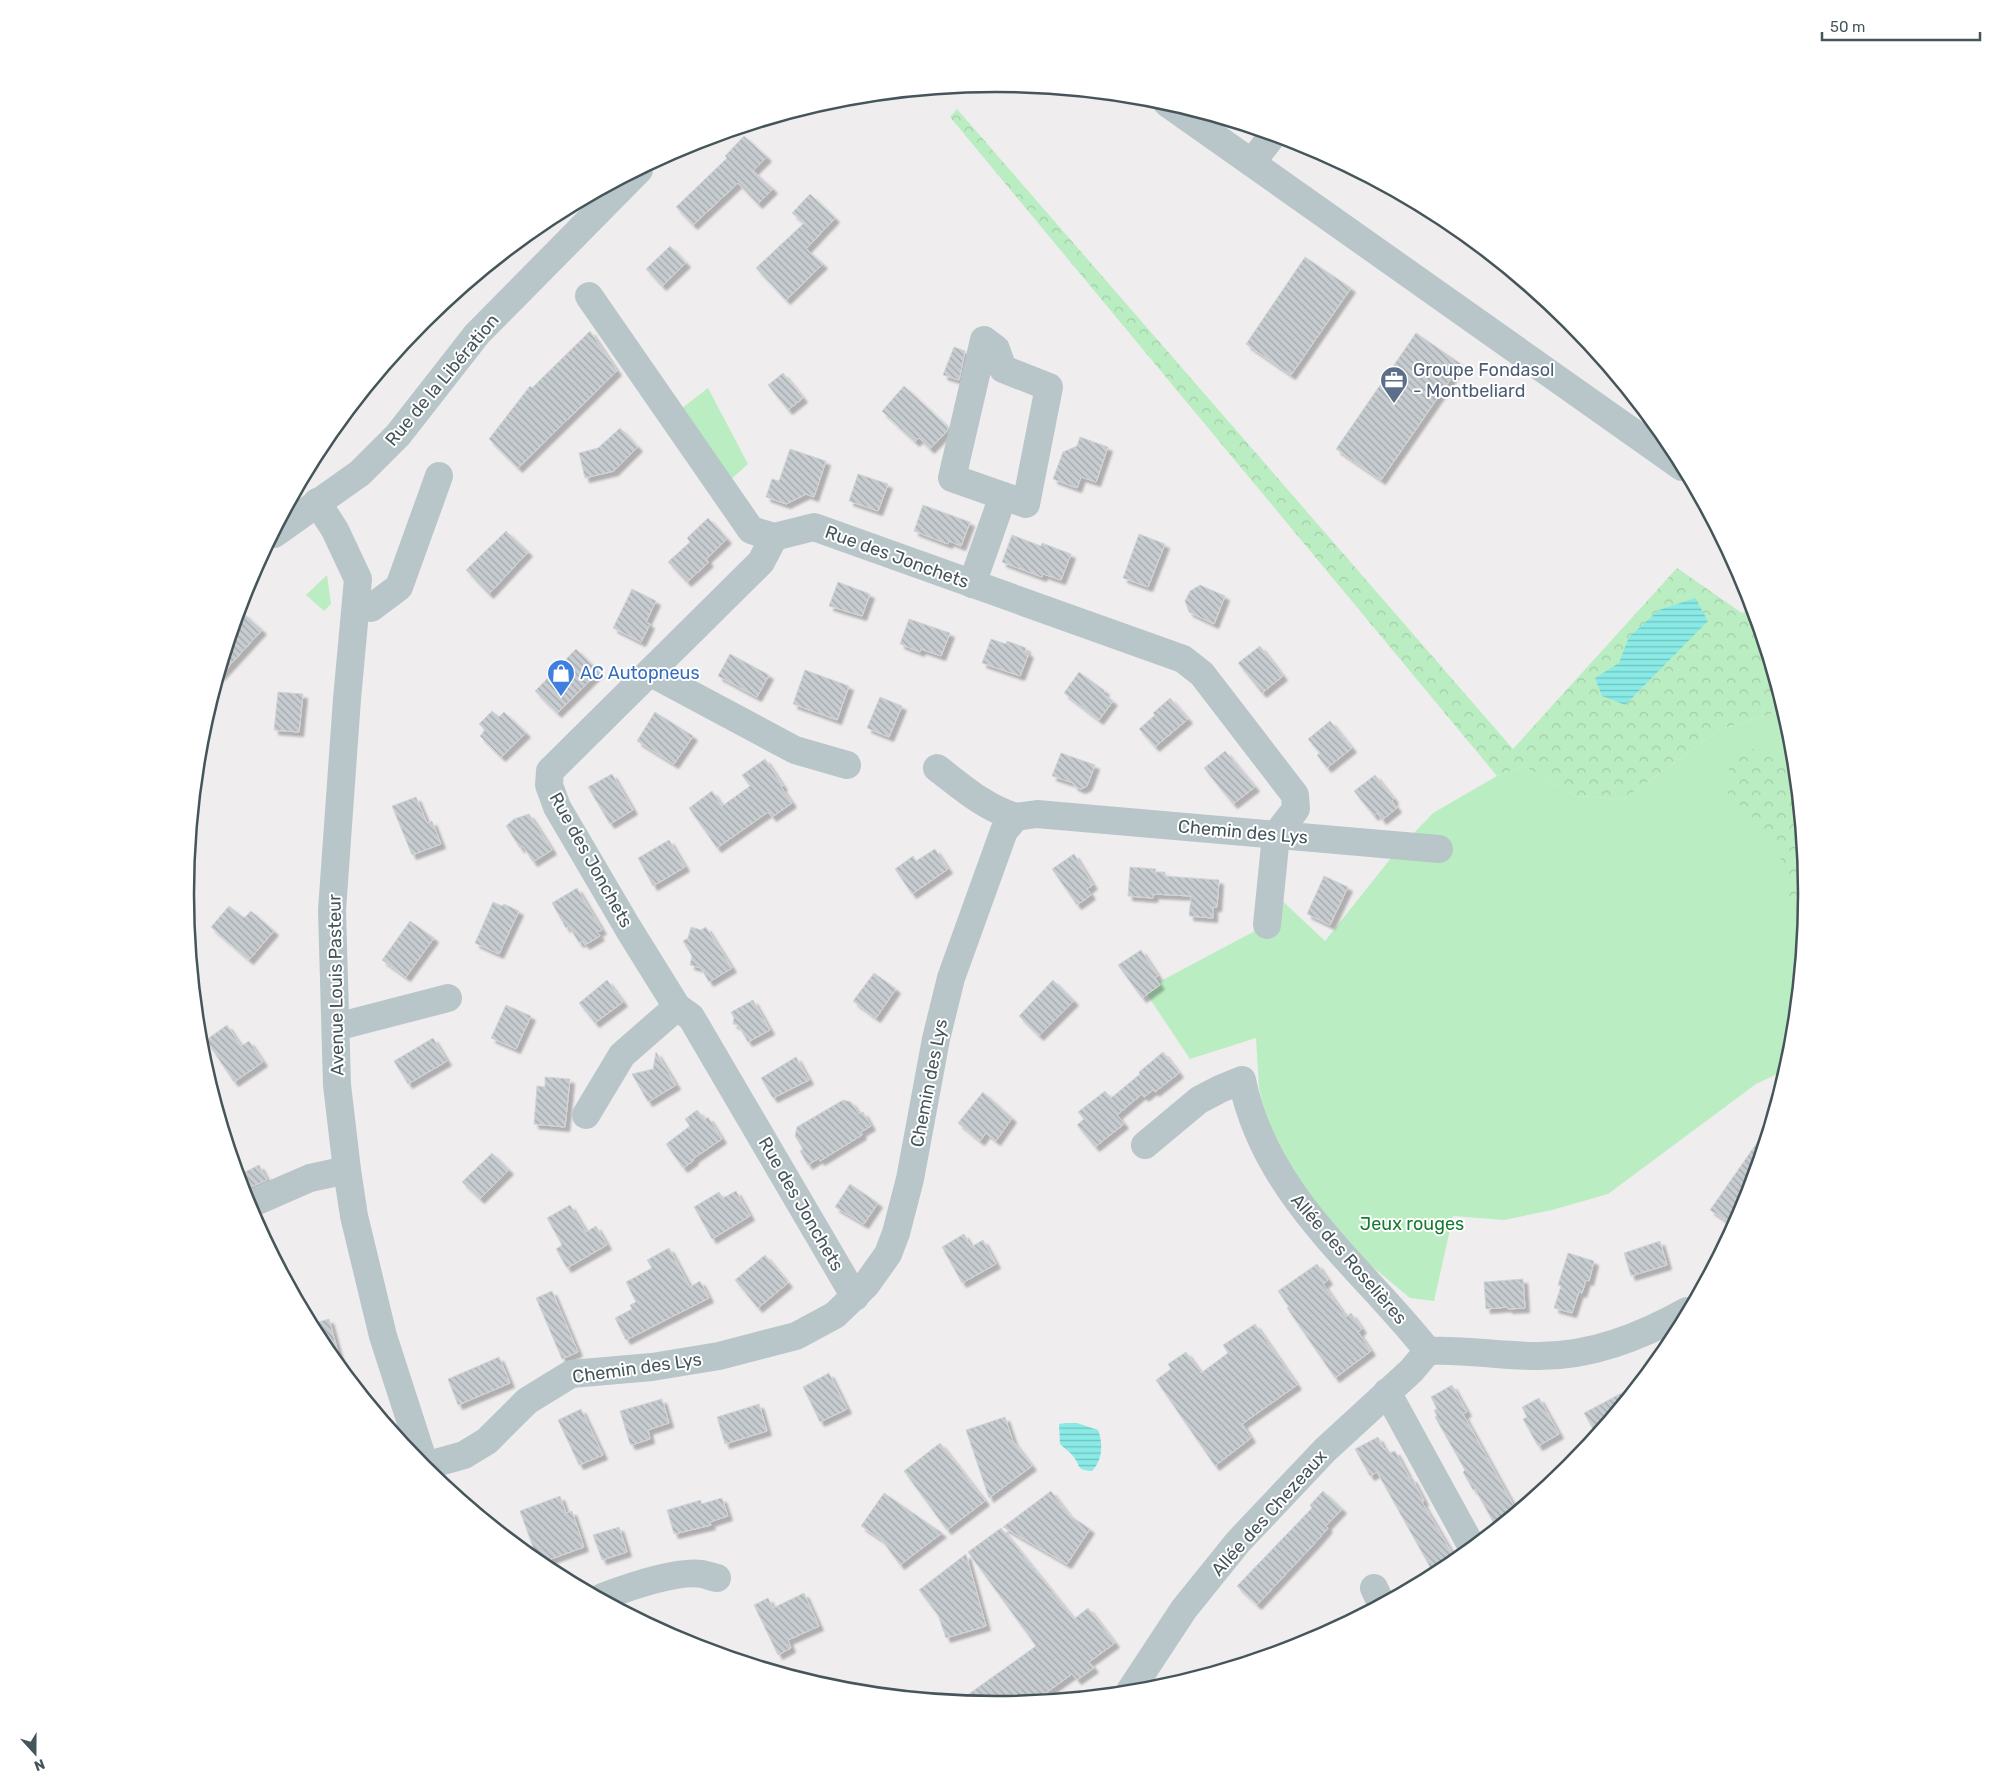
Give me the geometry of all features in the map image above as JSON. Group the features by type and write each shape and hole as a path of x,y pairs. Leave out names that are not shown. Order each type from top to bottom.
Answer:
{"street":[{"path":"1187,116 1666,456"},
{"path":"1252,162 1269,141"},
{"name":"Rue de la Libération","path":"284,526 360,473 398,435 476,334 627,183"},
{"path":"589,296 751,530 774,537"},
{"path":"984,340 996,349 1003,369 1049,386 1026,504 1002,496 952,478 984,340"},
{"path":"371,608 399,587 439,476"},
{"path":"972,584 1002,496"},
{"name":"Avenue Louis Pasteur","path":"317,502 335,530 358,579 346,698 332,910 338,1085 347,1170 354,1216 383,1336 419,1451"},
{"name":"Rue des Jonchets","path":"856,1297 691,1018 677,1008 557,807 549,785 550,771 762,562 774,537 814,527 1183,659 1202,674 1295,795 1296,809 1276,835"},
{"path":"651,673 795,750 847,765"},
{"path":"937,768 970,794 998,812 1016,817"},
{"name":"Chemin des Lys","path":"434,1465 464,1455 487,1441 527,1401 571,1374 652,1367 719,1356 758,1347 796,1336 835,1315 856,1297 888,1254 896,1233 910,1179 936,1039 951,978 1004,831 1016,817 1037,814 1440,849"},
{"path":"1266,925 1276,835"},
{"path":"336,1027 448,998"},
{"path":"586,1114 622,1055 677,1008"},
{"name":"Allée des Roselières","path":"1145,1145 1199,1100 1242,1080 1247,1104 1259,1134 1288,1188 1305,1212 1341,1255 1408,1326 1428,1351"},
{"path":"256,1201 310,1178 347,1170"},
{"path":"1428,1351 1449,1350 1535,1356 1572,1354 1592,1351 1632,1338 1676,1318"},
{"name":"Allée des Chezeaux","path":"1135,1683 1184,1609 1238,1542 1325,1450 1411,1371 1428,1351"},
{"path":"1387,1392 1469,1541"},
{"path":"608,1595 620,1590 672,1576 701,1574 717,1578"}],"green space":[{"path":"957,109 1513,749 1677,568 1742,613 1745,611 1755,636 1776,712 1721,729 1624,799 1576,796 1524,766 1497,776 950,117"},
{"path":"708,388 748,464 727,483 677,412"},
{"path":"327,575 331,604 324,611 306,595"},
{"name":"Jeux rouges","path":"1776,712 1791,789 1798,894 1796,946 1791,999 1776,1074 1756,1084 1608,1194 1552,1210 1504,1220 1453,1216 1434,1301 1410,1298 1337,1237 1299,1185 1268,1126 1259,1088 1256,1038 1190,1059 1144,990 1266,925 1273,892 1325,941 1395,853 1433,813 1497,776 1524,766 1576,796 1624,799 1721,729"},
{"path":"1747,749 1758,749 1788,770 1796,842 1798,897 1789,900 1786,868 1760,824 1728,794 1729,769"}],"water":[{"path":"1695,598 1708,621 1625,705 1602,696 1595,678 1619,663 1629,637 1659,610"},
{"path":"1077,1423 1098,1430 1101,1440 1101,1451 1096,1467 1092,1471 1081,1468 1072,1454 1060,1444 1059,1424"}],"building":[{"path":"744,136 767,157 753,171 773,189 758,204 738,183 693,225 676,207 727,158 725,156"},
{"path":"810,194 835,218 806,249 823,264 786,300 756,268 804,223 792,213"},
{"path":"670,246 686,263 662,286 646,269"},
{"path":"1305,257 1351,288 1291,375 1246,344"},
{"path":"590,331 617,371 518,468 489,439 530,386 532,388"},
{"path":"1416,333 1461,364 1381,480 1336,449"},
{"path":"954,347 965,351 959,380 943,375"},
{"path":"783,373 803,398 788,410 768,385"},
{"path":"904,386 948,427 947,431 930,449 919,438 915,442 882,411"},
{"path":"620,428 638,447 614,471 585,478 579,453 598,448"},
{"path":"1080,437 1108,447 1096,482 1081,477 1077,488 1053,479 1063,452 1077,446"},
{"path":"790,449 826,461 814,497 806,494 786,504 766,497 772,479 779,481"},
{"path":"858,474 888,484 878,511 849,501"},
{"path":"923,505 970,522 961,546 949,541 948,544 914,531"},
{"path":"708,518 727,539 706,559 709,562 687,582 668,562 690,542 687,538"},
{"path":"506,531 528,552 489,594 466,570"},
{"path":"1139,534 1165,544 1148,587 1123,578"},
{"path":"1012,535 1041,546 1042,543 1071,554 1061,580 1043,574 1042,577 1002,562"},
{"path":"838,582 870,594 862,616 829,606"},
{"path":"1200,585 1225,596 1214,624 1189,612 1185,601 1190,591"},
{"path":"632,589 656,601 646,622 650,624 641,642 613,628"},
{"path":"245,615 262,630 228,667"},
{"path":"909,619 950,633 941,656 921,649 920,652 900,644"},
{"path":"991,639 1006,644 1007,641 1026,648 1025,652 1029,653 1020,676 982,663"},
{"path":"1260,646 1283,676 1262,693 1238,663"},
{"path":"576,649 599,672 557,713 535,691"},
{"path":"730,654 769,675 757,697 718,676"},
{"path":"805,670 849,686 837,720 793,704"},
{"path":"1079,672 1105,691 1103,694 1113,701 1099,720 1064,693"},
{"path":"278,692 303,694 299,732 274,730"},
{"path":"880,697 902,706 889,737 867,728"},
{"path":"1170,698 1188,719 1155,747 1139,729"},
{"path":"492,711 499,717 504,712 526,733 501,757 480,736 485,730 479,724"},
{"path":"655,712 693,736 674,764 637,741"},
{"path":"1330,721 1352,748 1327,768 1317,755 1320,753 1308,739"},
{"path":"1225,751 1255,787 1233,804 1204,768"},
{"path":"1061,753 1095,765 1087,786 1081,789 1074,786 1073,783 1052,776"},
{"path":"765,759 792,803 772,817 768,812 717,848 689,808 712,791 722,806 750,786 742,775"},
{"path":"612,774 633,810 610,824 588,787"},
{"path":"1375,775 1394,799 1392,801 1397,808 1382,820 1377,813 1374,816 1354,791"},
{"path":"416,797 427,823 432,821 441,844 412,855 392,806"},
{"path":"529,814 552,850 533,862 523,846 520,848 506,826 514,819"},
{"path":"669,840 685,867 653,886 638,858"},
{"path":"935,849 948,869 912,894 895,869 913,856 916,861"},
{"path":"1074,854 1093,885 1087,889 1091,895 1077,905 1052,869"},
{"path":"1130,867 1156,869 1155,872 1165,872 1165,876 1219,880 1217,907 1213,907 1213,918 1189,916 1191,896 1154,894 1153,898 1128,896"},
{"path":"1324,876 1348,887 1330,925 1307,914"},
{"path":"577,888 602,930 597,932 600,936 585,945 583,941 579,943 569,926 566,928 552,903"},
{"path":"493,902 502,906 504,904 519,911 499,954 475,943"},
{"path":"229,906 244,918 251,911 274,931 249,960 211,927"},
{"path":"410,921 434,938 406,977 382,960"},
{"path":"691,927 701,930 706,927 732,968 709,982 701,968 690,965 692,956 683,941 688,938"},
{"path":"1141,950 1158,976 1155,978 1160,985 1142,998 1118,965"},
{"path":"874,973 896,989 876,1018 853,1001"},
{"path":"607,980 623,1002 595,1023 579,1003"},
{"path":"1053,980 1074,1001 1039,1036 1019,1016"},
{"path":"753,1000 770,1030 748,1042 738,1025 733,1024 734,1018 731,1012"},
{"path":"506,1005 531,1016 516,1049 491,1038"},
{"path":"227,1025 241,1046 249,1041 263,1062 234,1082 209,1045 208,1039"},
{"path":"433,1038 447,1061 408,1084 394,1061"},
{"path":"656,1052 676,1085 648,1102 632,1074 653,1069"},
{"path":"1163,1052 1179,1073 1155,1092 1153,1090 1144,1097 1142,1094 1117,1115 1124,1124 1095,1147 1077,1125 1084,1119 1078,1112 1105,1091 1111,1098"},
{"path":"796,1057 809,1080 773,1098 761,1078"},
{"path":"545,1077 570,1079 565,1127 534,1124 537,1086 545,1087"},
{"path":"983,1092 1012,1118 996,1141 986,1133 980,1141 958,1123"},
{"path":"843,1100 851,1102 859,1114 863,1112 871,1126 861,1132 862,1135 820,1161 819,1158 808,1165 800,1151 803,1149 795,1136 797,1127"},
{"path":"697,1110 705,1120 708,1117 722,1139 683,1168 666,1144 690,1126 685,1119"},
{"path":"1758,1141 1727,1221 1710,1210"},
{"path":"492,1153 509,1170 480,1199 462,1182"},
{"path":"259,1165 267,1180 251,1187 245,1172"},
{"path":"850,1184 878,1203 864,1224 835,1207"},
{"path":"736,1191 750,1216 712,1239 694,1207 719,1192 723,1198"},
{"path":"570,1205 586,1232 596,1226 607,1245 567,1268 556,1249 562,1245 547,1218"},
{"path":"964,1234 971,1247 983,1240 996,1264 962,1283 942,1247"},
{"path":"1660,1241 1667,1265 1631,1276 1624,1253"},
{"path":"669,1248 690,1287 700,1281 709,1298 626,1340 615,1318 632,1309 630,1305 636,1302 626,1282 652,1268 647,1260"},
{"path":"1568,1253 1594,1261 1589,1281 1586,1280 1582,1293 1579,1292 1572,1313 1554,1308 1561,1286 1558,1285"},
{"path":"765,1255 788,1283 758,1308 735,1280"},
{"path":"1317,1264 1328,1280 1323,1284 1346,1317 1351,1313 1362,1329 1358,1332 1371,1351 1335,1378 1287,1308 1289,1307 1278,1291"},
{"path":"1523,1279 1525,1308 1486,1309 1484,1282"},
{"path":"552,1291 578,1352 562,1359 536,1298"},
{"path":"329,1319 337,1349 330,1339 319,1322"},
{"path":"1255,1324 1297,1385 1242,1424 1251,1438 1215,1466 1156,1380 1171,1369 1168,1364 1186,1352 1201,1373 1228,1353 1223,1345"},
{"path":"499,1357 510,1383 458,1405 448,1379"},
{"path":"829,1373 847,1409 820,1422 803,1387"},
{"path":"1452,1385 1467,1412 1463,1414 1514,1506 1493,1522 1463,1472 1465,1470 1435,1417 1437,1416 1434,1410 1437,1409 1431,1397"},
{"path":"1624,1392 1593,1429 1584,1413"},
{"path":"1539,1398 1559,1434 1538,1446 1523,1419 1527,1417 1522,1407"},
{"path":"662,1399 669,1423 648,1430 650,1439 630,1444 620,1411"},
{"path":"759,1404 767,1431 725,1444 717,1417"},
{"path":"581,1409 603,1455 579,1465 558,1420"},
{"path":"1005,1417 1013,1441 1032,1466 989,1498 966,1430"},
{"path":"1378,1437 1384,1449 1387,1448 1390,1453 1395,1451 1410,1479 1412,1478 1424,1501 1422,1502 1452,1553 1430,1567 1377,1472 1370,1476 1355,1449"},
{"path":"940,1443 985,1501 947,1530 904,1471"},
{"path":"1051,1491 1069,1515 1090,1529 1067,1564 1003,1527"},
{"path":"1323,1491 1342,1509 1326,1526 1328,1528 1315,1543 1257,1605 1237,1586 1312,1508 1310,1505"},
{"path":"884,1493 942,1533 900,1565 882,1540 861,1526"},
{"path":"560,1496 566,1513 572,1511 584,1547 550,1559 533,1548 520,1511"},
{"path":"722,1498 728,1516 710,1522 711,1525 674,1534 667,1510 701,1500 701,1504"},
{"path":"619,1527 627,1552 602,1560 593,1535"},
{"path":"1001,1528 1074,1619 1088,1608 1115,1643 1089,1662 1094,1668 1077,1680 1072,1674 1044,1694 968,1695 1036,1646 968,1552"},
{"path":"966,1554 986,1626 946,1638 938,1615 919,1590"},
{"path":"804,1593 819,1626 788,1640 791,1648 778,1655 754,1605 768,1598 773,1608"}],"place":[{"name":"Groupe Fondasol - Montbeliard","path":"1394,404"},
{"name":"AC Autopneus","path":"561,697"}]}
